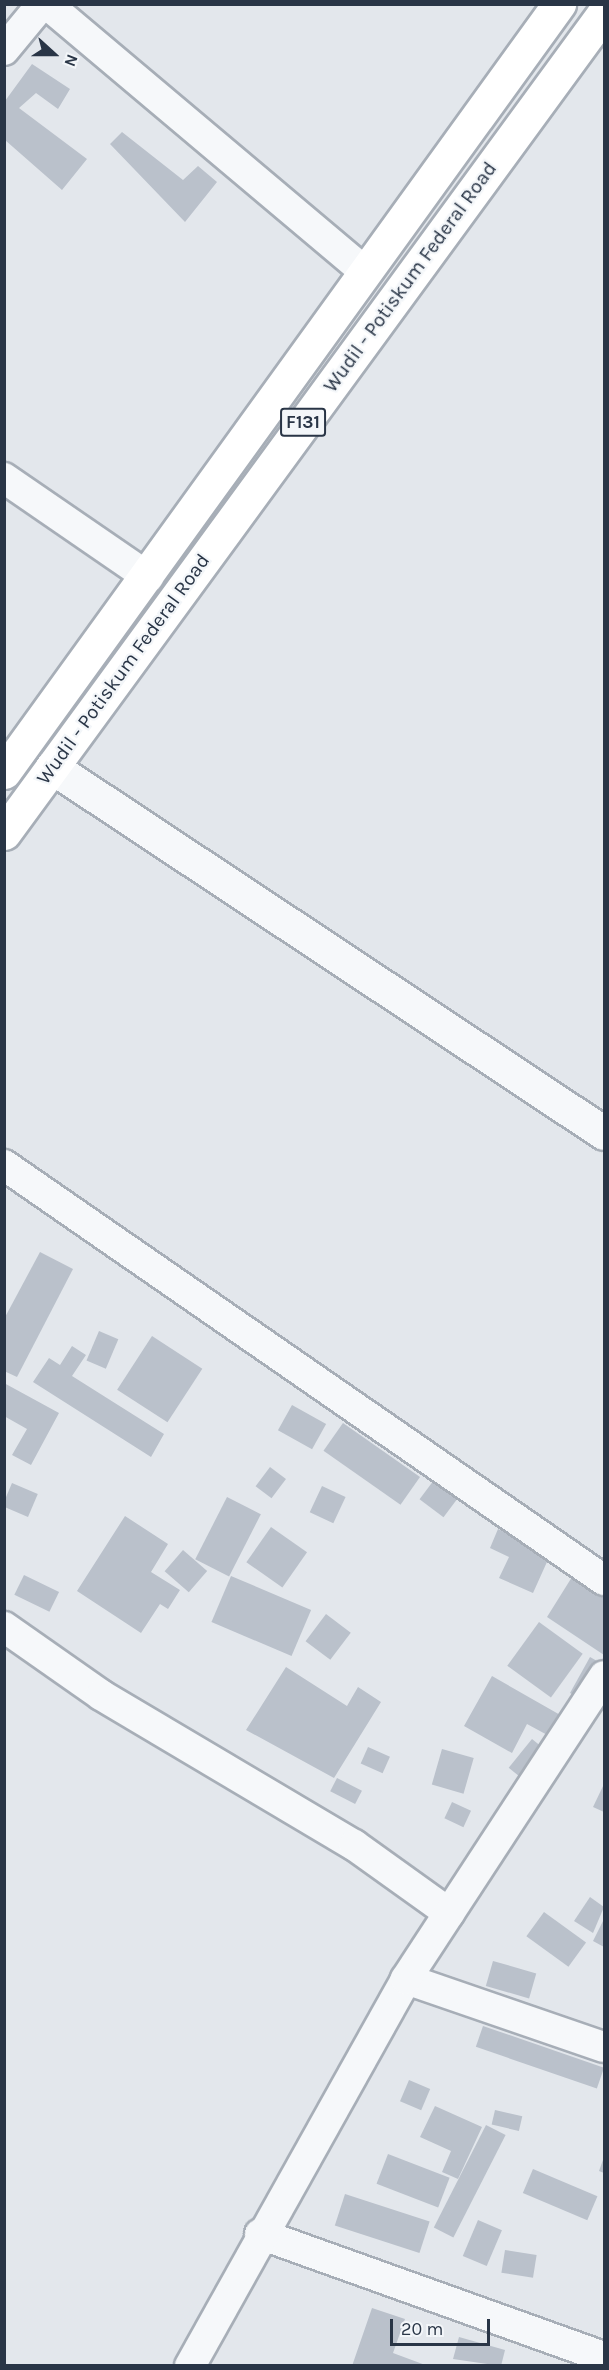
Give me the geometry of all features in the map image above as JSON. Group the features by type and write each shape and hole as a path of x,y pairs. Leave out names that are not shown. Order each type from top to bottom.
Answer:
{"main road":[{"name":"Wudil - Potiskum Federal Road","path":"9,757 148,577 559,4"},
{"name":"Wudil - Potiskum Federal Road","path":"4,832 604,13"}],"street":[{"path":"4,50 42,4"},
{"path":"48,4 365,272"},
{"path":"4,478 148,577"},
{"path":"52,767 604,1133"},
{"path":"4,1165 604,1580"},
{"path":"4,1627 101,1695 354,1845 449,1913"},
{"path":"190,2366 260,2234 406,1979 604,1676"},
{"path":"406,1979 604,2048"},
{"path":"260,2234 604,2357"}],"building":[{"path":"32,64 70,89 58,109 36,93 19,108 87,159 62,190 5,140 5,101"},
{"path":"122,132 183,180 198,166 217,182 185,222 110,144"},
{"path":"40,1252 73,1269 17,1377 4,1371 4,1319"},
{"path":"99,1331 118,1339 106,1369 86,1360"},
{"path":"152,1336 202,1369 167,1422 117,1390"},
{"path":"72,1346 86,1355 72,1376 164,1434 151,1457 33,1382 49,1358 60,1365"},
{"path":"4,1383 59,1413 31,1465 12,1455 27,1429 4,1416"},
{"path":"292,1405 326,1424 312,1449 278,1430"},
{"path":"343,1423 420,1477 400,1505 323,1451"},
{"path":"270,1467 286,1479 272,1498 256,1486"},
{"path":"440,1472 464,1490 443,1517 420,1499"},
{"path":"12,1483 38,1494 28,1517 4,1507"},
{"path":"322,1486 346,1497 333,1523 310,1512"},
{"path":"227,1497 261,1514 229,1577 195,1559"},
{"path":"125,1516 168,1544 151,1572 180,1590 168,1609 160,1604 141,1633 77,1591"},
{"path":"271,1527 307,1552 282,1587 246,1562"},
{"path":"498,1529 551,1553 533,1593 499,1578 509,1557 490,1548"},
{"path":"183,1550 207,1571 189,1592 165,1571"},
{"path":"24,1575 59,1592 49,1612 14,1595"},
{"path":"231,1576 311,1610 292,1656 211,1622"},
{"path":"572,1577 604,1598 604,1655 547,1617"},
{"path":"326,1614 351,1633 330,1660 306,1641"},
{"path":"539,1622 583,1654 551,1697 507,1666"},
{"path":"590,1657 604,1665 597,1708 570,1693"},
{"path":"286,1667 347,1706 358,1687 381,1702 334,1778 246,1730"},
{"path":"492,1676 562,1716 551,1737 527,1724 512,1753 464,1726"},
{"path":"532,1739 563,1764 540,1793 509,1768"},
{"path":"368,1747 390,1757 383,1773 361,1763"},
{"path":"442,1749 474,1758 464,1794 432,1785"},
{"path":"337,1778 362,1791 355,1804 330,1791"},
{"path":"604,1784 604,1812 593,1807"},
{"path":"452,1802 471,1811 463,1827 444,1818"},
{"path":"590,1897 604,1907 593,1933 574,1921"},
{"path":"544,1912 586,1943 568,1967 526,1936"},
{"path":"604,1919 604,1947 593,1941"},
{"path":"493,1961 536,1973 529,1998 486,1986"},
{"path":"483,2026 604,2068 597,2088 476,2047"},
{"path":"409,2080 430,2089 421,2110 400,2101"},
{"path":"435,2106 482,2127 458,2179 442,2172 451,2151 420,2137"},
{"path":"495,2110 522,2116 519,2131 492,2125"},
{"path":"486,2125 506,2135 453,2237 434,2227"},
{"path":"388,2154 450,2178 438,2208 377,2184"},
{"path":"604,2157 604,2173 599,2171"},
{"path":"533,2169 597,2196 587,2220 523,2193"},
{"path":"345,2194 430,2222 419,2253 335,2225"},
{"path":"478,2220 502,2230 487,2266 463,2256"},
{"path":"505,2250 537,2255 533,2278 501,2273"},
{"path":"372,2308 405,2319 393,2353 428,2366 352,2366"},
{"path":"459,2337 505,2350 501,2366 453,2359"}]}
